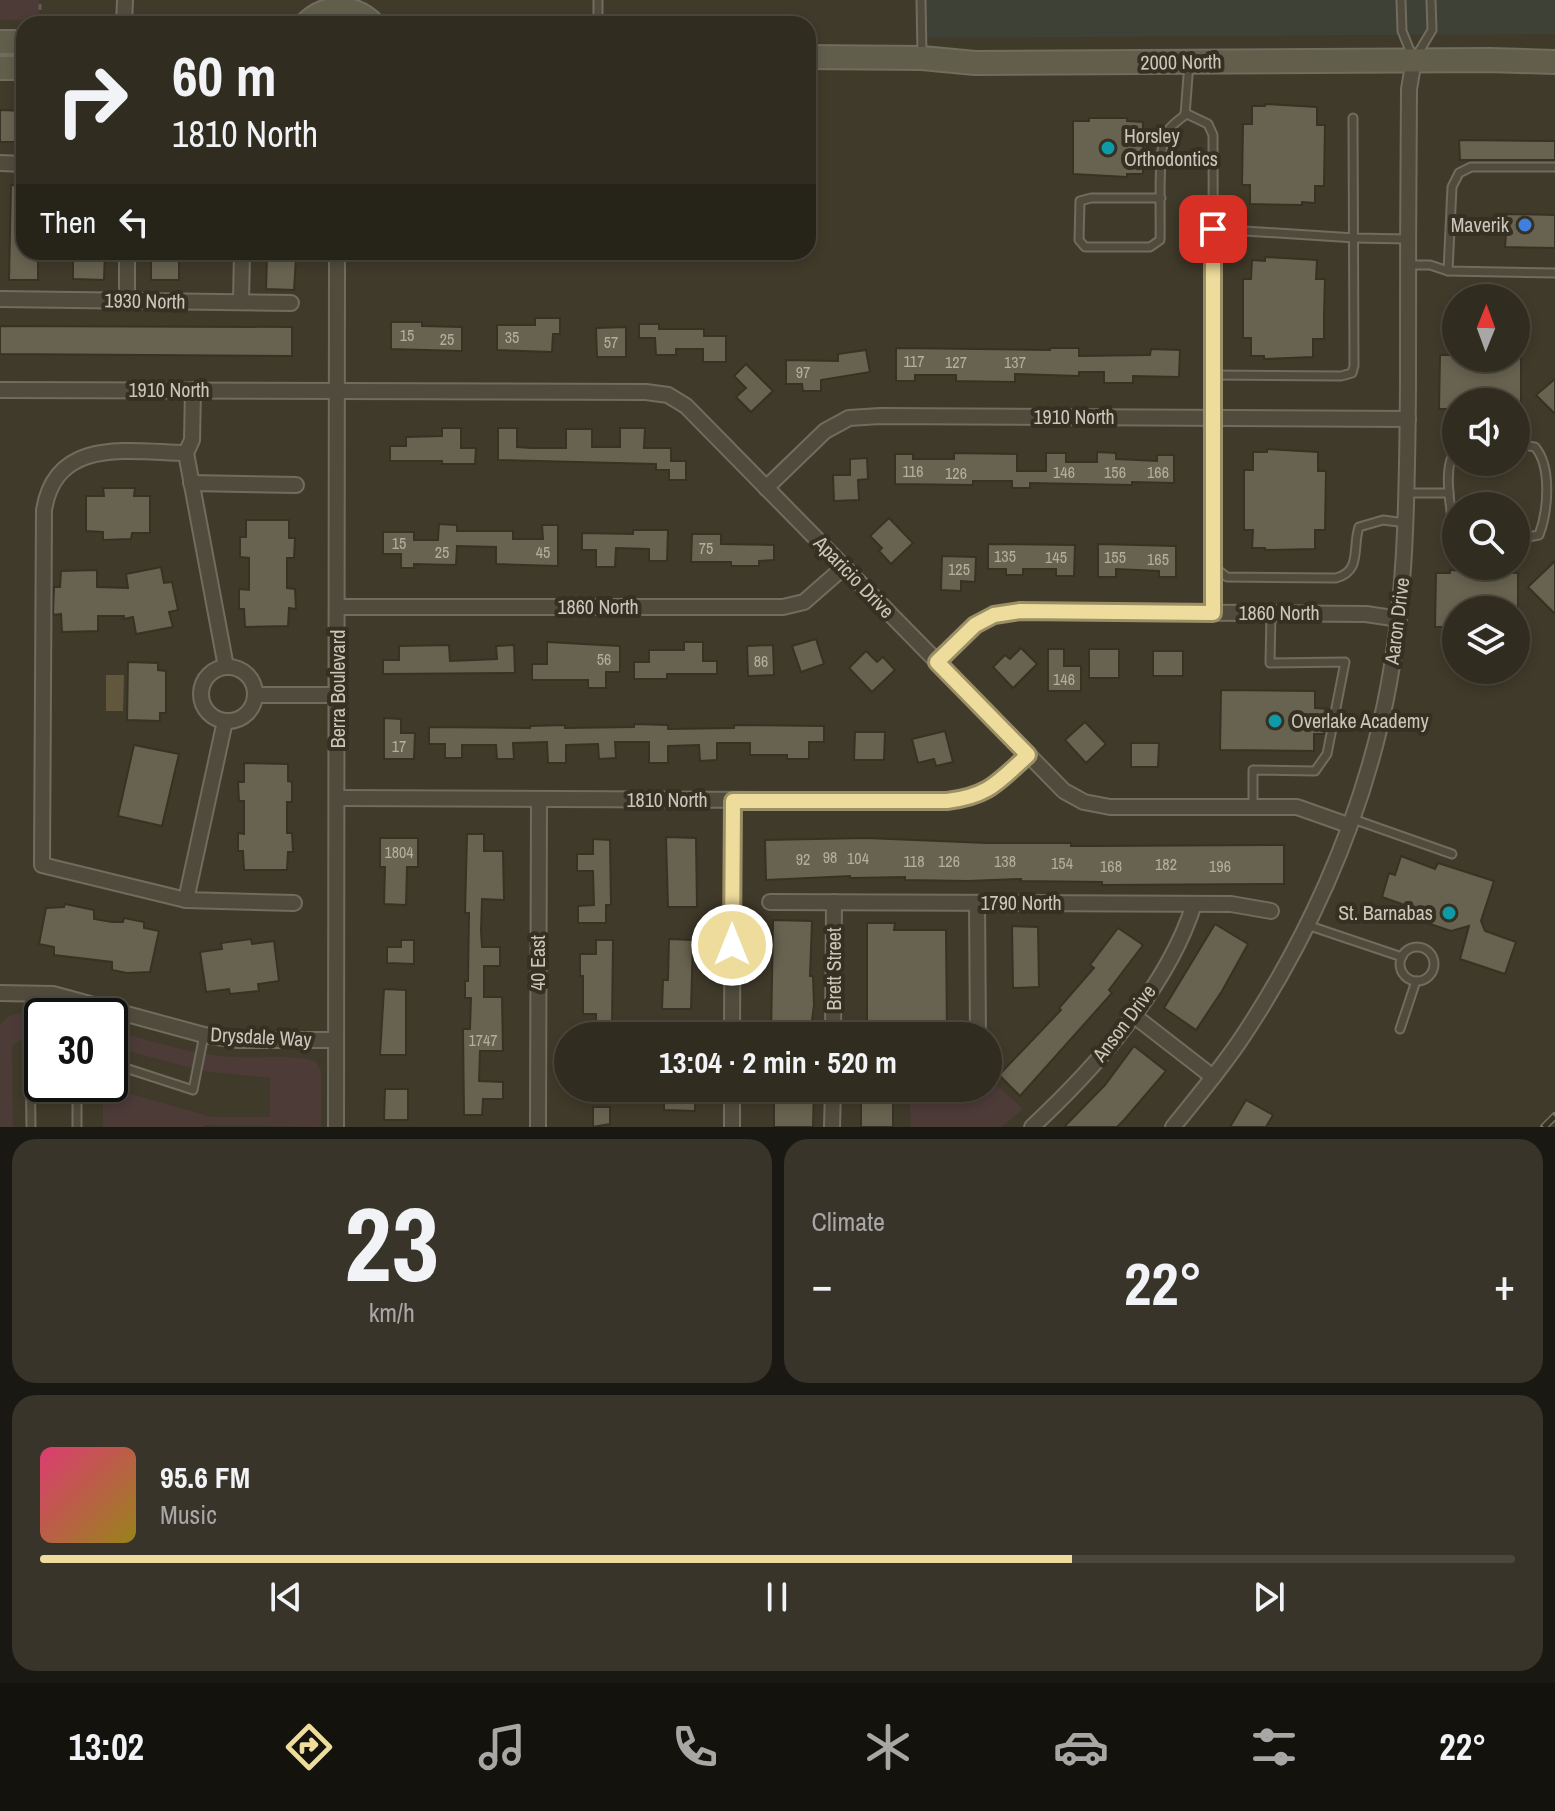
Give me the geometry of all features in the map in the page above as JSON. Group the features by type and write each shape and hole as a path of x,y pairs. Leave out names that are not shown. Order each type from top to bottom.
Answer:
{"street":[{"path":"312,14 331,9 353,11 366,16"},
{"name":"2000 North","path":"816,57 922,58 975,63 1555,62"},
{"name":"Aaron Drive","path":"1173,1127 1213,1077 1265,1001 1307,925 1349,821 1380,724 1399,619 1407,523 1409,89 1414,60"},
{"path":"127,260 127,301"},
{"path":"241,302 242,260"},
{"name":"Berra Boulevard","path":"336,1127 337,260"},
{"name":"1930 North","path":"0,299 291,303"},
{"name":"1910 North","path":"0,390 338,392"},
{"path":"193,390 192,440 186,453 226,667"},
{"name":"Aparicio Drive","path":"338,392 646,392 668,395 686,406 1064,791 1084,802 1110,807 1297,807 1349,821"},
{"name":"1910 North","path":"766,488 825,431 849,418 1408,419"},
{"path":"186,453 106,452 82,456 62,470 45,499 42,865 186,900 294,903"},
{"path":"191,483 296,485"},
{"name":"1860 North","path":"338,607 783,607 804,602 844,567"},
{"name":"1860 North","path":"937,662 975,625 994,615 1020,611 1366,614 1399,619"},
{"path":"237,668 247,674 256,695 246,715 225,721 206,710 201,699 201,688 215,670 237,668"},
{"path":"256,695 338,695"},
{"path":"186,900 225,721"},
{"name":"1810 North","path":"337,798 947,801 971,798 992,789 1028,755"},
{"name":"40 East","path":"538,1127 539,800"},
{"path":"732,1022 733,801"},
{"name":"1790 North","path":"770,902 1194,904 1251,906 1271,911"},
{"name":"Brett Street","path":"833,1022 834,902"},
{"path":"977,903 978,1022"},
{"name":"Anson Drive","path":"1032,1127 1133,1015 1184,936 1194,904"},
{"name":"Drysdale Way","path":"0,993 53,994 204,1035 238,1040 336,1040"},
{"path":"1133,1015 1213,1077"},
{"path":"732,1102 732,1127"},
{"path":"832,1127 833,1102"}],"lane":[{"path":"921,0 922,58"},
{"path":"1401,0 1402,31 1414,60"},
{"path":"1414,60 1432,30 1431,0"},
{"path":"1161,198 1091,198 1080,201 1079,240 1085,247 1150,247 1160,240 1163,145 1166,133 1185,113 1189,61"},
{"path":"1185,113 1208,124 1213,135 1213,613"},
{"path":"1213,375 1341,376 1352,373 1355,238 1353,118"},
{"path":"1448,271 1452,187 1459,173 1471,167 1555,167"},
{"path":"1213,229 1409,239"},
{"path":"1408,265 1430,265 1448,271 1555,273"},
{"path":"1530,446 1535,447 1545,467 1544,521 1539,535 1530,537"},
{"path":"1408,493 1442,493"},
{"path":"1214,567 1227,577 1336,578 1347,575 1353,568 1359,527 1383,520 1407,523"},
{"path":"1253,807 1253,770 1315,771 1327,754 1345,662 1270,663 1271,613"},
{"path":"1349,821 1452,854"},
{"path":"1307,925 1402,957"},
{"path":"1414,948 1421,948 1430,954 1433,964 1431,972 1426,978 1416,981 1408,979 1400,965 1402,957 1414,948"},
{"path":"1400,1029 1416,981"},
{"path":"128,1069 193,1090 204,1035"},
{"path":"31,1102 31,1127"},
{"path":"77,1102 77,1127"}],"shaded area":[{"path":"0,0 39,0 39,16 0,20"},
{"path":"918,0 1555,0 1555,34 919,38"},
{"path":"106,675 124,675 123,711 106,711"},
{"path":"24,1012 24,1037 12,1046 13,1127 0,1127 0,1025 9,1016"},
{"path":"128,1035 202,1053 315,1061 321,1071 321,1127 103,1127 103,1102 128,1102 128,1093 212,1117 270,1117 270,1078 202,1071 128,1051"},
{"path":"1002,1090 1023,1109 1002,1127 911,1127 910,1102 1002,1102"}],"building":[{"path":"1252,106 1317,107 1317,125 1325,125 1324,186 1315,186 1315,203 1250,204 1250,185 1242,185 1243,124 1252,124"},
{"path":"0,110 16,111 16,142 0,142"},
{"name":"Horsley Orthodontics","path":"1089,118 1127,118 1127,121 1143,122 1143,174 1127,174 1127,177 1073,174 1073,121 1089,121"},
{"name":"Maverik","path":"1459,140 1555,141 1555,160 1460,160"},
{"path":"11,185 16,185 16,260 38,260 38,280 9,280"},
{"name":"Maverik","path":"1555,215 1555,248 1505,247 1506,234 1494,234 1494,216"},
{"path":"1265,257 1317,260 1316,279 1325,279 1324,339 1313,339 1313,357 1264,359 1264,356 1251,356 1251,338 1243,338 1243,279 1251,279 1252,260 1265,261"},
{"path":"73,260 105,260 104,280 73,279"},
{"path":"151,260 179,260 179,280 151,280"},
{"path":"267,260 296,260 294,290 266,289"},
{"path":"535,318 560,318 560,334 553,334 552,352 497,350 497,325 535,325"},
{"path":"391,322 462,327 462,351 391,349"},
{"path":"639,324 659,324 659,329 704,329 704,336 726,336 726,362 703,362 703,349 676,349 676,355 656,355 655,338 639,338"},
{"path":"0,326 292,327 292,356 0,354"},
{"path":"626,327 626,357 597,357 596,328"},
{"path":"896,348 1079,348 1079,356 1150,355 1151,349 1180,350 1179,377 1133,376 1133,383 1104,383 1104,372 1079,372 1079,376 1015,374 1015,382 956,381 956,375 915,375 915,381 896,381"},
{"path":"866,350 870,372 821,380 821,391 803,391 802,384 786,384 786,360 838,361 838,354"},
{"path":"1440,355 1442,372 1521,372 1521,388 1442,388 1442,409 1439,409"},
{"path":"746,364 773,391 751,412 736,397 746,388 734,376"},
{"path":"1555,379 1555,414 1536,395"},
{"path":"442,428 461,428 461,448 476,448 475,464 390,461 390,446 406,446 406,437 442,436"},
{"path":"498,428 517,428 517,447 566,448 566,429 592,429 592,447 620,447 620,428 645,428 644,448 671,448 671,461 686,461 686,480 669,480 669,470 656,470 656,464 498,460"},
{"path":"1267,449 1318,452 1318,471 1326,471 1325,530 1315,530 1315,549 1252,548 1253,530 1244,530 1244,470 1253,470 1253,452 1267,452"},
{"path":"1097,452 1116,453 1116,459 1157,461 1157,455 1174,455 1174,483 1030,483 1030,488 1012,488 1012,481 973,481 973,485 895,484 895,454 913,454 913,459 954,459 954,453 1017,454 1017,471 1046,471 1046,453 1066,453 1066,462 1097,462"},
{"path":"867,458 868,479 858,480 859,500 834,501 833,475 850,475 850,459"},
{"path":"103,488 135,488 134,496 150,496 150,533 132,533 131,539 103,540 103,532 86,531 86,496 104,496"},
{"path":"889,518 913,543 891,564 870,536"},
{"path":"246,520 289,520 289,538 295,538 294,558 287,558 287,588 295,589 296,609 289,608 288,626 245,627 244,609 239,609 239,589 249,590 249,558 240,557 240,537 246,537"},
{"path":"439,524 457,525 457,531 513,531 513,539 543,539 542,525 558,525 558,566 496,564 496,547 457,546 456,565 414,564 414,568 401,568 401,554 383,554 383,532 414,532 414,540 438,540"},
{"path":"633,530 668,530 667,561 649,561 649,549 616,548 615,567 596,567 596,550 582,550 582,533 633,534"},
{"path":"692,534 721,534 721,544 774,545 774,560 759,561 759,566 691,562"},
{"path":"988,544 1075,545 1074,576 1056,576 1056,569 1023,569 1023,575 1006,575 1006,569 988,569"},
{"path":"1098,544 1176,546 1176,577 1159,577 1159,571 1116,569 1116,577 1098,577"},
{"path":"942,556 976,557 975,582 961,581 961,591 941,590"},
{"path":"1555,561 1555,614 1528,587"},
{"path":"161,567 164,583 172,582 178,610 169,612 173,627 136,634 133,617 98,616 98,631 62,632 61,614 54,615 53,612 54,587 60,587 61,571 97,570 97,587 128,588 126,574"},
{"path":"1436,573 1442,573 1442,580 1518,580 1518,596 1442,596 1442,627 1435,627"},
{"path":"816,639 824,664 801,672 792,646"},
{"path":"547,642 620,646 620,672 606,672 606,688 588,688 588,680 532,680 532,664 547,664"},
{"path":"684,642 703,642 703,661 717,661 717,674 667,674 667,679 634,679 634,662 649,662 649,650 684,650"},
{"path":"449,645 450,661 497,659 496,646 514,645 515,673 383,674 383,660 399,660 399,646"},
{"path":"773,645 774,675 748,676 747,646"},
{"path":"1021,648 1037,664 1013,688 993,667 1005,655 1010,659"},
{"path":"1048,649 1064,649 1064,666 1081,666 1081,691 1048,691"},
{"path":"1089,649 1119,649 1119,678 1089,678"},
{"path":"866,651 877,662 883,657 895,670 872,692 849,668"},
{"path":"1153,651 1183,651 1183,676 1153,676"},
{"path":"128,662 158,663 158,670 166,671 166,713 160,713 160,721 127,720"},
{"name":"Overlake Academy","path":"1221,690 1315,691 1315,708 1329,709 1324,734 1314,734 1314,751 1220,750"},
{"path":"384,718 401,719 401,733 415,733 414,759 384,759"},
{"path":"1085,722 1106,744 1086,763 1065,740"},
{"path":"634,724 668,725 668,729 734,728 734,725 824,726 824,742 809,742 809,759 787,759 787,755 750,755 750,743 717,743 717,760 700,761 699,745 668,746 668,763 649,763 649,742 615,742 616,758 599,759 598,744 566,745 566,763 548,763 547,742 513,743 514,759 497,759 496,745 462,745 462,758 445,758 445,744 429,744 429,727 634,727"},
{"path":"945,731 953,762 936,766 934,759 918,763 912,739"},
{"path":"855,732 885,732 884,760 854,760"},
{"path":"1131,743 1159,743 1158,767 1131,767"},
{"path":"134,745 179,754 162,826 118,816"},
{"path":"244,763 288,764 292,802 287,802 287,833 292,833 293,852 288,852 287,870 244,870 243,851 238,851 238,833 244,834 244,801 239,801 238,782 244,782"},
{"path":"467,834 484,834 484,851 503,851 504,900 482,899 481,931 482,947 500,947 500,966 484,966 484,997 502,997 503,1051 480,1051 479,1081 503,1082 503,1099 483,1099 482,1115 464,1115 463,1029 470,1029 471,998 465,998 469,913 465,913"},
{"path":"666,837 696,838 697,907 668,907"},
{"path":"380,838 418,838 418,867 407,867 406,905 384,904 385,867 380,867"},
{"path":"866,838 1071,843 1071,846 1284,845 1284,884 1102,885 1102,882 1021,879 905,880 905,877 850,876 766,880 765,840"},
{"path":"593,839 610,840 611,905 606,905 606,923 578,923 578,906 594,905 593,871 577,871 577,854 593,854"},
{"name":"St. Barnabas","path":"1401,856 1435,869 1438,863 1494,881 1481,921 1485,931 1516,942 1505,974 1460,959 1469,926 1451,931 1412,918 1416,909 1382,897 1389,873 1395,875"},
{"path":"65,904 94,910 94,919 123,922 124,918 144,922 144,928 159,931 150,972 112,970 112,962 54,955 54,947 39,944 46,908 64,907"},
{"path":"773,920 812,921 812,1022 771,1022"},
{"path":"867,923 895,923 894,930 946,930 947,1022 867,1022"},
{"path":"1215,924 1248,944 1196,1030 1164,1008"},
{"path":"1012,926 1038,927 1039,987 1013,988"},
{"path":"1118,928 1143,945 1109,990 1112,993 1020,1096 1002,1078 1002,1072 1061,1010 1059,1008 1094,968 1090,965"},
{"path":"251,939 252,944 274,941 279,981 258,984 259,991 230,994 229,989 206,992 200,952 222,949 221,943"},
{"path":"669,939 693,940 691,1009 662,1009 663,980 668,980"},
{"path":"401,940 414,940 414,964 387,963 387,947 401,947"},
{"path":"596,940 613,940 612,1022 596,1022 596,1014 583,1014 580,954 596,954"},
{"path":"384,989 406,990 406,1055 380,1055"},
{"path":"1134,1046 1166,1071 1124,1120 1117,1127 1064,1127 1105,1085"},
{"path":"385,1089 408,1089 408,1120 384,1120"},
{"path":"1246,1100 1273,1115 1266,1127 1230,1127"},
{"path":"664,1102 695,1102 695,1111 664,1110"},
{"path":"774,1102 814,1102 813,1127 774,1127"},
{"path":"861,1102 893,1102 893,1127 861,1127"},
{"path":"593,1107 610,1107 610,1124 593,1127"}],"railway":[{"path":"1544,1127 1555,1116"}],"place":[{"name":"Horsley Orthodontics","path":"1108,148"},
{"name":"Maverik","path":"1525,225"},
{"name":"Overlake Academy","path":"1275,721"},
{"name":"St. Barnabas","path":"1449,913"}],"route":[{"path":"732,945 733,801 947,801 971,798 992,789 1028,755 937,662 975,625 994,615 1020,611 1213,613 1213,229"}]}
